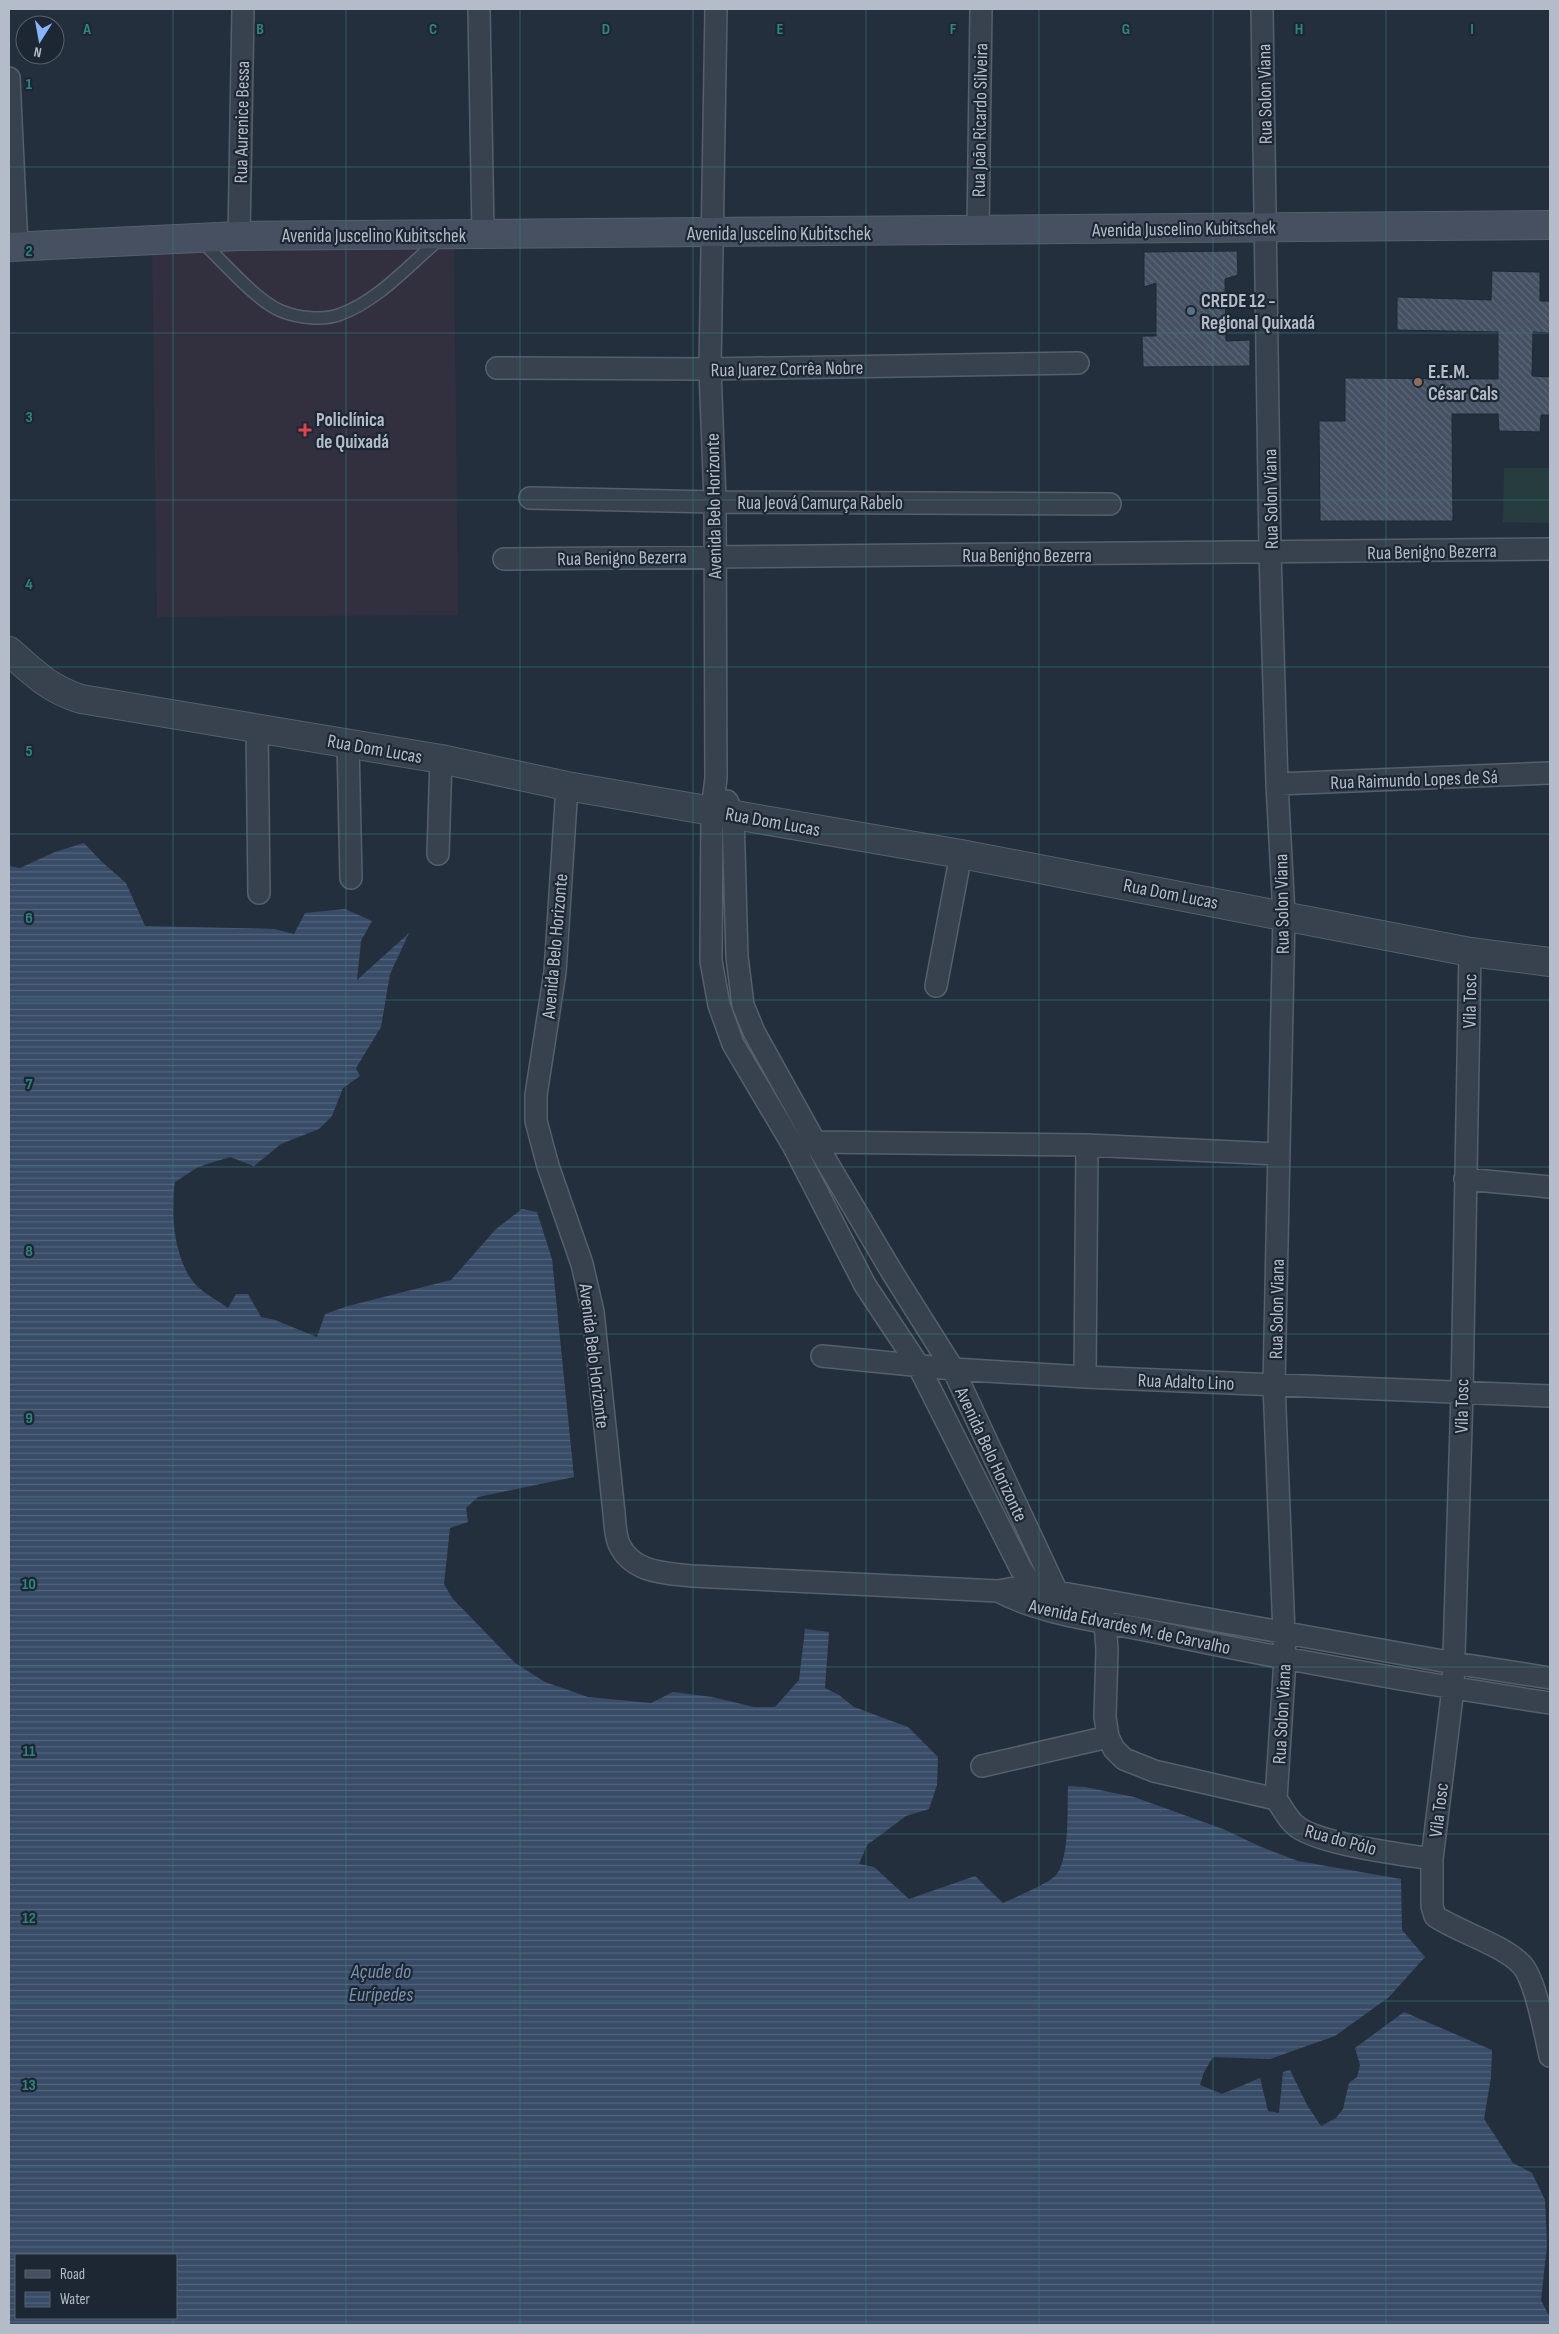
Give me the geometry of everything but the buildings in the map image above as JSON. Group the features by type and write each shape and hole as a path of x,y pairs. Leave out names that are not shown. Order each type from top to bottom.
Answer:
{"main road":[{"name":"Avenida Juscelino Kubitschek","path":"13,247 239,236 1550,225"}],"street":[{"name":"Rua Aurenice Bessa","path":"239,236 243,9"},
{"path":"479,9 483,234"},
{"path":"713,233 716,9"},
{"name":"Rua João Ricardo Silveira","path":"978,231 981,9"},
{"name":"Rua Solon Viana","path":"1262,9 1270,553 1277,784 1284,915 1274,1384 1285,1659 1276,1799"},
{"path":"9,78 13,247"},
{"name":"Avenida Belo Horizonte","path":"713,233 710,369 715,502 716,778 722,812 743,1005 754,1032 816,1142 892,1272 953,1368 1045,1596"},
{"name":"Rua Juarez Corrêa Nobre","path":"497,368 710,369 1078,363"},
{"name":"Rua Jeová Camurça Rabelo","path":"530,498 715,502 1110,504"},
{"name":"Rua Benigno Bezerra","path":"504,559 1550,549"},
{"name":"Rua Dom Lucas","path":"9,651 39,678 60,692 81,699 441,759 567,786 961,854 1470,952 1550,962"},
{"path":"258,728 260,893"},
{"path":"348,743 351,878"},
{"path":"438,854 441,759"},
{"name":"Rua Raimundo Lopes de Sá","path":"1277,784 1550,773"},
{"name":"Avenida Belo Horizonte","path":"567,786 555,972 536,1095 536,1120 548,1166 582,1264 593,1312 598,1378 619,1544 628,1557 640,1566 653,1572 692,1576 998,1591"},
{"name":"Avenida Belo Horizonte","path":"722,812 711,961 719,1005 733,1044 794,1147 866,1285 918,1366 1021,1569 1064,1614"},
{"path":"936,986 961,854"},
{"name":"Vila Tosc","path":"1432,1859 1453,1688 1462,1394 1470,952"},
{"path":"719,1005 743,1005"},
{"path":"794,1147 816,1142 1087,1145 1279,1154"},
{"path":"1085,1377 1087,1145"},
{"path":"1465,1179 1550,1186"},
{"path":"866,1285 892,1272"},
{"name":"Rua Adalto Lino","path":"822,1356 918,1366 1085,1377 1274,1384 1462,1394 1550,1396"},
{"name":"Avenida Edvardes M. de Carvalho","path":"998,1591 1020,1587 1045,1596 1097,1598 1284,1633 1550,1678"},
{"path":"1097,1598 1104,1621 1106,1650 1105,1717 1108,1737 1114,1749 1124,1759 1137,1766 1276,1799"},
{"name":"Avenida Edvardes M. de Carvalho","path":"1064,1614 1285,1659 1550,1703"},
{"path":"982,1766 1108,1737"},
{"name":"Rua do Pólo","path":"1276,1799 1293,1824 1304,1832 1340,1842 1432,1859"},
{"path":"1432,1859 1432,1906 1435,1916 1507,1954 1522,1965 1530,1982 1550,2056"}],"lane":[{"path":"198,238 237,276 273,306 280,311 309,318 340,315 373,296 445,234"}],"shaded area":[{"name":"Policlínica de Quixadá","path":"454,241 458,615 157,617 152,244"}],"green space":[{"path":"1504,468 1550,468 1550,523 1503,522"}],"water":[{"name":"Açude do Eurípedes","path":"84,843 126,883 145,926 274,929 294,934 305,913 345,909 372,921 361,941 357,980 409,933 390,974 381,1027 356,1068 360,1076 343,1088 332,1116 319,1129 281,1144 254,1166 230,1157 198,1167 175,1182 173,1208 176,1238 184,1267 191,1279 206,1294 228,1308 236,1294 248,1294 261,1317 275,1320 317,1337 325,1314 348,1306 451,1280 496,1229 522,1209 537,1212 552,1259 574,1477 478,1497 466,1508 468,1522 450,1528 444,1584 452,1598 515,1663 545,1682 588,1697 651,1703 673,1692 712,1697 754,1707 775,1707 799,1680 805,1629 829,1632 825,1688 839,1695 854,1707 908,1727 938,1757 937,1785 929,1809 906,1816 867,1845 859,1864 874,1867 909,1899 975,1876 1003,1903 1053,1878 1061,1866 1066,1844 1068,1786 1085,1787 1134,1797 1223,1829 1259,1846 1298,1861 1401,1879 1402,1930 1425,1957 1389,1997 1335,2036 1270,2059 1213,2057 1204,2072 1200,2085 1222,2094 1260,2078 1268,2111 1279,2113 1283,2072 1290,2070 1307,2105 1321,2126 1336,2118 1343,2109 1349,2083 1357,2077 1360,2065 1355,2048 1404,2012 1492,2050 1491,2077 1484,2119 1513,2163 1532,2173 1545,2200 1547,2246 1541,2300 1550,2318 1550,2325 9,2325 9,866 20,868 55,852"}],"place":[{"name":"CREDE 12 - Regional Quixadá","path":"1191,311"},
{"name":"E.E.M. César Cals","path":"1418,382"},
{"name":"Policlínica de Quixadá","path":"305,430"}]}
